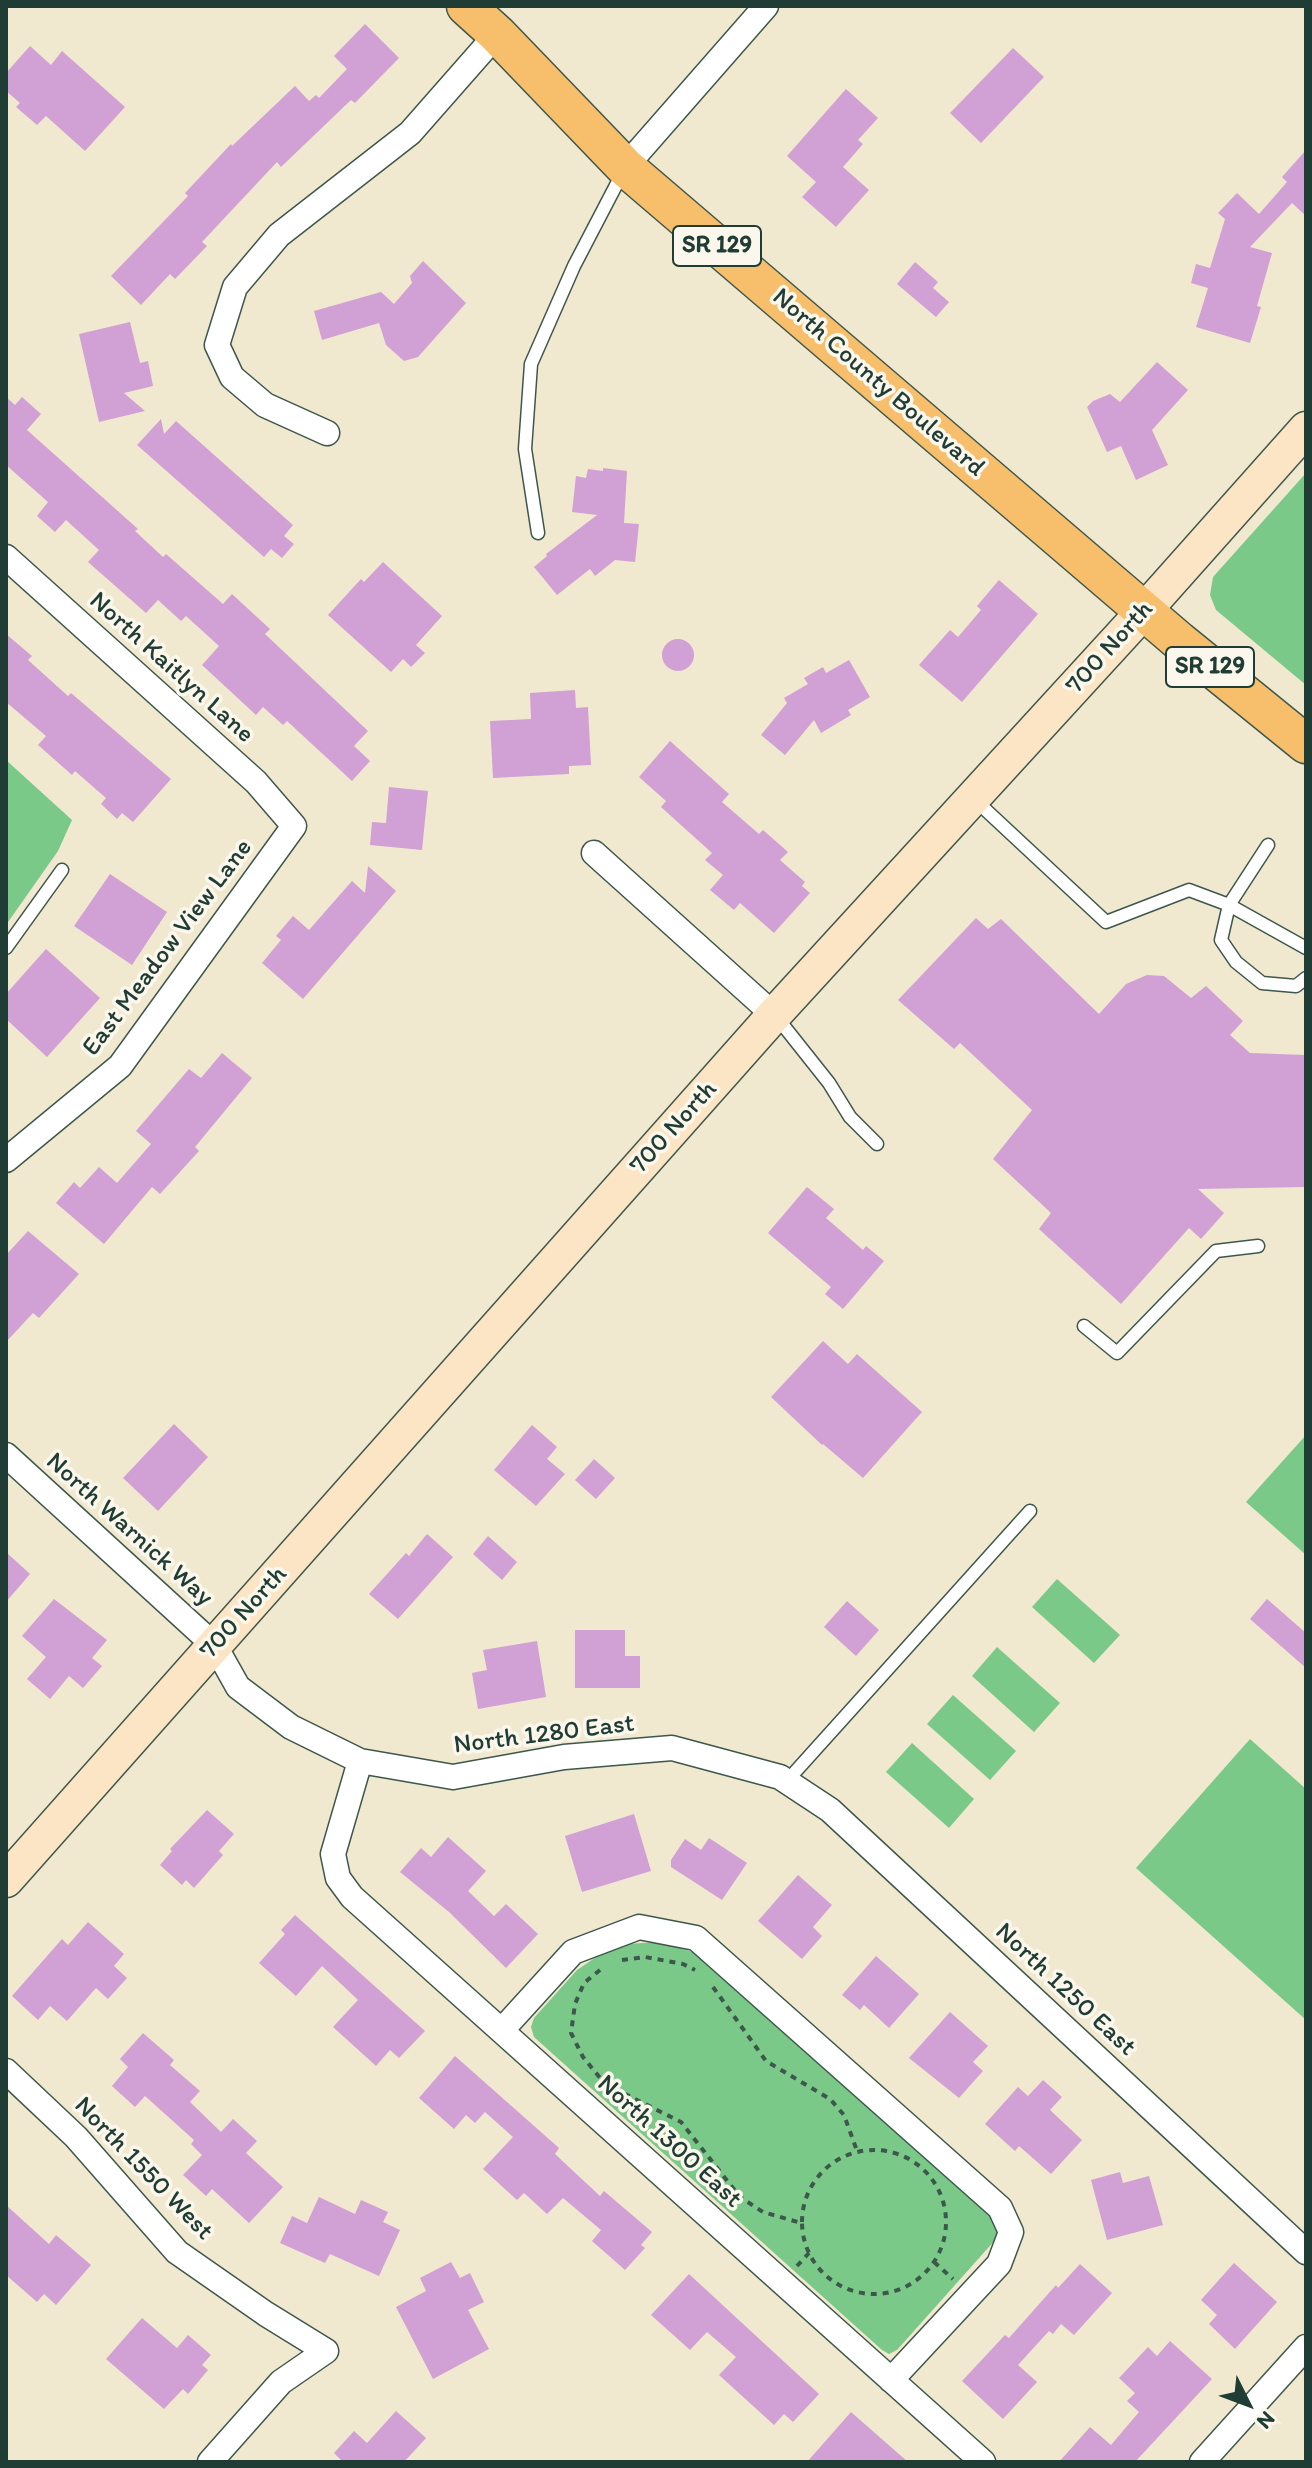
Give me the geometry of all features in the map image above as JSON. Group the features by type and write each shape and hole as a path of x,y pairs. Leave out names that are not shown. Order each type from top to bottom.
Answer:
{"main road":[{"name":"North County Boulevard","path":"466,6 625,167 1144,611 1306,744"}],"street":[{"path":"625,167 766,6"},
{"path":"327,433 265,405 232,377 217,345 235,287 279,235 410,133 497,34"},
{"name":"700 North","path":"6,1880 774,1015 1306,429"},
{"name":"North Kaitlyn Lane","path":"6,557 256,782 294,826"},
{"name":"East Meadow View Lane","path":"6,1160 120,1066 294,826"},
{"path":"594,853 774,1015"},
{"name":"North Warnick Way","path":"6,1455 215,1646"},
{"name":"North 1280 East","path":"215,1646 238,1687 291,1727 360,1761 453,1777 564,1757 672,1748 783,1780"},
{"name":"North 1300 East","path":"360,1761 333,1854 338,1878 352,1897 983,2462"},
{"name":"North 1250 East","path":"783,1780 830,1810 1306,2252"},
{"path":"502,2030 573,1952 639,1927 696,1938 1000,2208 1011,2232 999,2264 891,2380"},
{"name":"North 1550 West","path":"6,2071 76,2137 177,2252 326,2351 281,2382 210,2462"},
{"path":"1202,2462 1306,2347"}],"lane":[{"path":"538,533 525,449 531,364 574,266 625,167"},
{"path":"973,798 1106,922 1189,890 1229,905 1306,948"},
{"path":"1268,845 1229,905 1221,940 1236,962 1262,983 1296,986 1306,978"},
{"path":"6,948 62,870"},
{"path":"774,1015 829,1083 850,1117 877,1144"},
{"path":"1084,1326 1117,1353 1216,1251 1258,1246"},
{"path":"783,1780 1030,1511"}],"path":[{"path":"620,1960 645,1957 666,1960 683,1964 701,1974"},
{"path":"608,1966 596,1971 584,1983 575,2004 571,2033 583,2057 605,2084 681,2122 740,2197 763,2212 801,2223"},
{"path":"709,1982 766,2061 830,2099 844,2115 857,2151"},
{"path":"882,2149 905,2156 925,2169 939,2188 946,2210 946,2234 939,2256 924,2275 905,2288 882,2295 859,2293 836,2285 818,2269 805,2247 801,2223 805,2199 816,2178 835,2161 857,2151 882,2149"}],"green space":[{"path":"1306,473 1306,685 1216,610 1210,595 1213,577"},
{"path":"6,760 72,820 58,851 6,925"},
{"path":"1306,1435 1306,1555 1246,1502"},
{"path":"1057,1579 1120,1635 1094,1663 1032,1607"},
{"path":"997,1647 1060,1703 1034,1732 972,1676"},
{"path":"953,1695 1016,1751 990,1780 927,1724"},
{"path":"1250,1739 1306,1789 1306,2020 1136,1868"},
{"path":"912,1743 974,1799 949,1828 886,1772"},
{"path":"660,1942 693,1952 717,1970 993,2219 998,2228 996,2239 897,2350 889,2354 882,2350 534,2037 531,2027 534,2018 577,1970 599,1955 626,1944"}],"building":[{"path":"365,24 399,58 355,103 351,100 281,167 277,162 202,242 207,246 175,279 170,274 141,305 111,276 188,196 185,193 231,144 295,86 309,101 316,95 319,98 347,69 334,56"},
{"path":"30,46 51,65 62,51 125,107 85,151 46,116 37,125 16,107 20,103 6,91 6,73"},
{"path":"1013,48 1044,77 981,143 950,113"},
{"path":"846,89 878,118 858,140 863,144 843,167 869,190 836,227 802,197 816,182 787,156"},
{"path":"1306,150 1306,216 1292,203 1250,247 1272,253 1250,343 1196,327 1208,288 1191,283 1196,264 1210,268 1225,219 1218,213 1237,193 1259,214 1287,182 1282,177"},
{"path":"423,261 466,303 418,357 404,361 386,345 379,323 322,340 314,311 381,292 394,304 412,283 410,276"},
{"path":"915,262 938,282 933,288 949,302 936,317 897,284"},
{"path":"130,322 140,363 148,361 153,386 124,393 145,411 99,422 79,334"},
{"path":"1157,362 1188,390 1152,430 1168,465 1136,480 1121,446 1107,452 1087,407 1110,394 1120,402"},
{"path":"6,397 15,405 22,397 41,414 27,430 138,529 135,531 163,557 166,554 223,604 232,594 270,629 265,634 368,731 354,746 370,761 352,781 287,721 283,725 263,707 256,715 202,665 219,646 186,616 181,621 158,600 146,613 88,562 99,550 66,520 55,532 37,516 48,502 6,465"},
{"path":"161,419 164,434 176,421 293,525 284,536 294,544 282,558 271,549 264,557 137,445"},
{"path":"603,468 627,471 624,523 639,524 635,562 615,560 595,576 590,569 557,595 534,567 597,515 572,512 576,476 586,478 588,469 603,471"},
{"path":"383,562 442,616 416,645 425,653 411,667 403,659 391,672 328,615 361,579 364,582"},
{"path":"999,580 1038,614 962,702 919,665 950,630 958,637 981,610 977,606"},
{"path":"6,634 32,656 28,660 68,696 71,693 171,779 133,822 122,813 117,819 101,804 106,798 75,771 72,775 38,745 46,736 6,702"},
{"path":"678,639 690,643 694,655 690,667 678,671 666,667 662,655 666,643"},
{"path":"849,660 870,697 848,710 851,715 821,733 814,720 785,755 761,735 787,703 784,698 808,684 804,678 823,667 826,673"},
{"path":"575,690 576,708 588,707 591,765 569,766 569,774 493,778 490,721 531,719 530,693"},
{"path":"670,741 729,794 722,802 759,834 763,830 788,852 780,860 805,882 802,886 810,893 774,933 740,903 734,910 710,890 723,875 705,860 712,853 661,807 666,801 639,777"},
{"path":"389,787 428,791 422,850 370,845 372,822 386,823"},
{"path":"368,866 396,891 303,999 262,963 281,940 276,936 293,916 309,930 352,881 365,893"},
{"path":"110,874 167,912 132,965 74,926"},
{"path":"976,918 988,929 1001,919 1099,1014 1126,984 1147,975 1164,976 1191,998 1206,986 1243,1021 1230,1035 1250,1053 1306,1055 1306,1187 1198,1189 1224,1213 1201,1239 1189,1228 1121,1304 1039,1229 1051,1213 993,1159 1032,1110 960,1043 954,1049 898,1000"},
{"path":"46,949 100,998 47,1057 6,1019 6,994"},
{"path":"222,1053 252,1078 195,1147 199,1151 160,1194 152,1187 104,1244 56,1203 74,1182 80,1188 99,1167 117,1183 151,1144 136,1131 189,1069 201,1078"},
{"path":"807,1187 834,1209 826,1218 863,1250 866,1246 884,1261 843,1309 825,1294 831,1287 768,1233"},
{"path":"28,1231 79,1274 39,1318 33,1313 6,1342 6,1255"},
{"path":"823,1341 848,1364 857,1354 922,1412 863,1478 771,1397"},
{"path":"174,1424 208,1457 158,1511 123,1478"},
{"path":"532,1425 557,1447 547,1459 565,1474 536,1506 494,1470"},
{"path":"594,1459 615,1478 596,1499 575,1480"},
{"path":"427,1534 453,1557 398,1619 369,1594"},
{"path":"488,1536 517,1562 502,1580 473,1554"},
{"path":"6,1552 30,1574 6,1602"},
{"path":"54,1599 107,1640 92,1658 102,1666 83,1688 69,1676 50,1699 27,1679 46,1657 22,1636"},
{"path":"1267,1599 1306,1633 1306,1668 1250,1619"},
{"path":"847,1601 879,1630 856,1656 824,1627"},
{"path":"575,1630 625,1630 625,1656 640,1656 640,1688 575,1688"},
{"path":"537,1641 546,1697 478,1709 472,1673 487,1670 483,1650"},
{"path":"207,1810 234,1834 219,1851 223,1855 194,1888 186,1880 182,1885 160,1865 172,1851 170,1849"},
{"path":"634,1814 651,1871 582,1892 565,1836"},
{"path":"448,1837 486,1871 468,1891 494,1916 506,1904 538,1934 506,1968 449,1912 400,1872 421,1848 431,1857"},
{"path":"709,1838 747,1863 722,1900 671,1867 671,1860 685,1839 701,1850"},
{"path":"798,1875 832,1905 813,1927 822,1936 802,1959 758,1921"},
{"path":"295,1915 425,2031 399,2058 390,2050 376,2066 333,2027 358,2000 322,1966 296,1996 259,1963 285,1934 281,1930"},
{"path":"88,1922 124,1954 114,1966 127,1978 108,1999 96,1988 67,2021 50,2006 38,2020 12,1996 62,1939 68,1945"},
{"path":"876,1956 919,1994 889,2028 864,2005 860,2010 842,1995"},
{"path":"950,2012 988,2046 973,2062 983,2071 959,2098 909,2058"},
{"path":"143,2033 174,2060 170,2065 200,2091 190,2102 221,2132 233,2119 257,2141 246,2153 283,2187 249,2223 212,2189 206,2196 183,2175 202,2155 191,2144 194,2140 145,2096 135,2107 112,2086 128,2067 120,2059"},
{"path":"455,2056 559,2148 555,2154 600,2196 604,2191 652,2232 641,2245 645,2248 625,2270 592,2241 601,2230 563,2198 547,2214 524,2193 517,2200 483,2169 513,2137 485,2112 475,2123 466,2115 454,2129 419,2098"},
{"path":"1043,2080 1062,2097 1050,2110 1082,2140 1051,2174 1019,2146 1015,2151 985,2124 1018,2087 1028,2096"},
{"path":"1120,2172 1123,2183 1149,2176 1163,2225 1107,2240 1091,2180"},
{"path":"319,2197 355,2214 361,2200 388,2212 383,2222 400,2230 379,2276 330,2254 325,2263 280,2243 292,2216 307,2223"},
{"path":"6,2205 49,2244 56,2235 91,2265 56,2305 44,2294 37,2302 6,2275"},
{"path":"451,2262 460,2278 470,2273 484,2302 468,2310 489,2349 433,2379 396,2307 426,2291 420,2278"},
{"path":"1234,2263 1277,2302 1235,2349 1209,2324 1217,2315 1201,2300"},
{"path":"1080,2264 1112,2293 1074,2335 1061,2324 1053,2334 1049,2331 1018,2365 1037,2382 1003,2419 962,2381 1005,2335 1009,2338 1056,2285 1058,2288"},
{"path":"689,2274 819,2394 793,2422 784,2414 774,2425 719,2375 736,2357 707,2332 690,2350 651,2315"},
{"path":"142,2318 177,2348 188,2335 211,2355 202,2365 208,2370 188,2394 183,2389 164,2409 106,2359"},
{"path":"1170,2341 1212,2379 1135,2462 1059,2462 1090,2427 1111,2445 1139,2412 1127,2401 1135,2393 1119,2378 1148,2347 1157,2356"},
{"path":"396,2411 426,2438 404,2462 343,2462 334,2453 354,2431 367,2443"},
{"path":"851,2412 908,2462 807,2462"}]}
